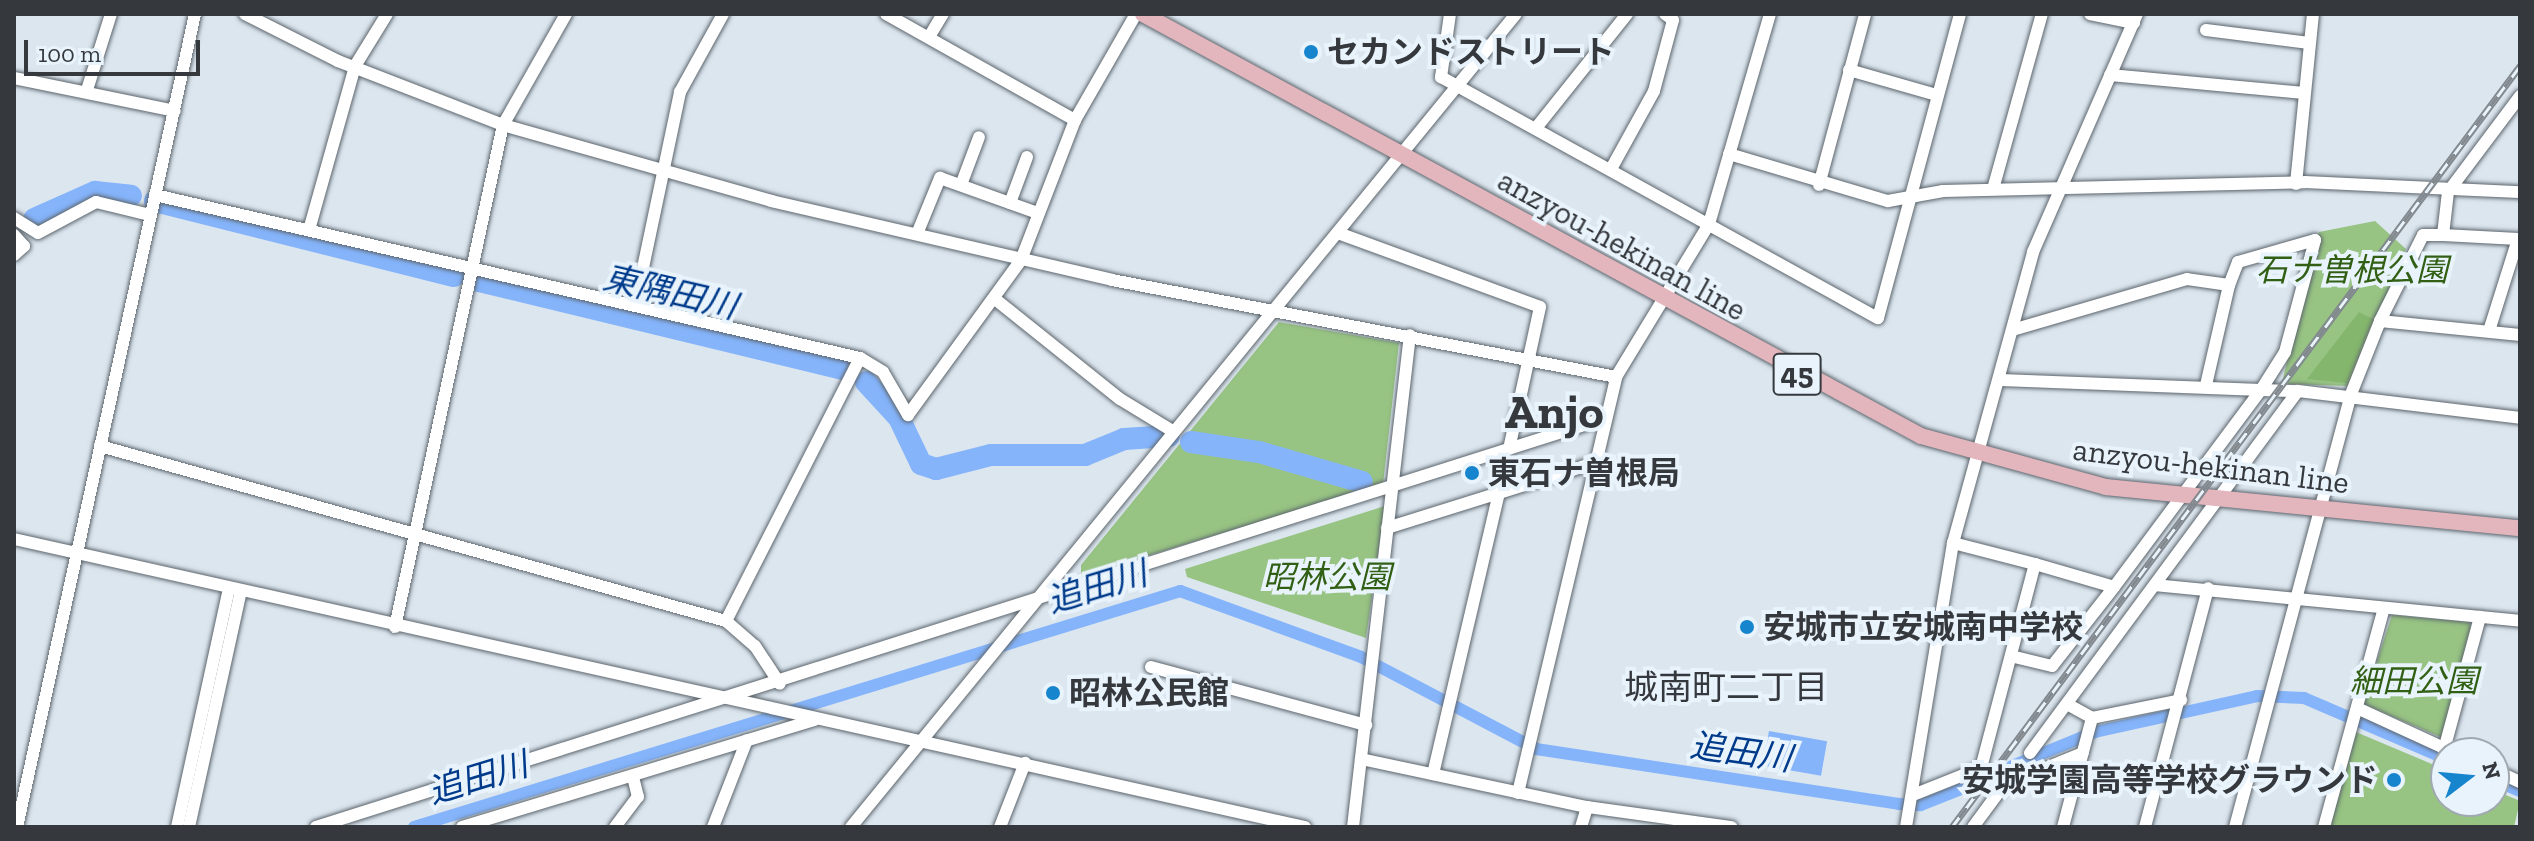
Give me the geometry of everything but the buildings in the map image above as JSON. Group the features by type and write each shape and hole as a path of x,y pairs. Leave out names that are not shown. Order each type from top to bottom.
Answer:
{"main road":[{"name":"anzyou-hekinan line","path":"1143,14 1859,409 1978,457 2106,487 2520,528"}],"street":[{"path":"87,90 111,14"},
{"path":"17,827 195,14"},
{"path":"245,14 355,66 503,125 658,170 1021,260 1616,377"},
{"path":"309,230 355,66 387,14"},
{"path":"395,627 503,125 566,14"},
{"path":"636,301 658,170 680,92 723,14"},
{"path":"886,14 1075,120"},
{"path":"929,37 943,14"},
{"path":"155,195 472,268 636,301 860,358 883,372 903,413 913,414 1021,260 1075,120 1136,14"},
{"path":"1450,14 1441,77 1878,318 1960,14"},
{"path":"851,827 1516,14"},
{"path":"1536,128 1627,14"},
{"path":"1611,169 1654,91 1673,20 1665,14"},
{"path":"1518,793 1616,377 1709,224 1770,14"},
{"path":"1819,185 1865,14"},
{"path":"1993,189 2042,14"},
{"path":"1906,827 1953,543 2001,380 2033,252 2066,188 2135,18 2090,14"},
{"path":"2296,184 2313,14"},
{"path":"2206,30 2309,43"},
{"path":"1849,70 1937,95"},
{"path":"2110,75 2304,93"},
{"path":"14,78 87,90 175,111"},
{"path":"2443,235 2452,187 2520,96"},
{"path":"961,185 979,137"},
{"path":"1729,154 1819,185 1875,200 1993,189 2296,184 2452,187 2520,192"},
{"path":"1010,203 1027,157"},
{"path":"917,234 940,178 1038,213"},
{"path":"14,218 38,233 96,202 150,215"},
{"path":"1338,233 1540,307 1509,449"},
{"path":"14,235 24,246 14,255"},
{"path":"2235,827 2351,394 2380,321 2423,235 2518,239 2489,331"},
{"path":"2011,656 2052,666 2261,390 2285,352 2315,240 2238,262 2229,285 2206,385"},
{"path":"2013,330 2187,279 2229,285"},
{"path":"995,299 1120,399 1174,432"},
{"path":"2380,321 2520,335"},
{"path":"1353,827 1410,335"},
{"path":"726,621 860,358"},
{"path":"2001,380 2206,385 2351,394 2520,418"},
{"path":"2030,753 2155,585 2215,498 2298,391"},
{"path":"316,827 735,699 1038,597 1606,418"},
{"path":"100,446 726,621 755,646 780,684"},
{"path":"1387,528 1594,463"},
{"path":"1433,774 1499,493"},
{"path":"14,539 395,627 735,699 1305,827"},
{"path":"1953,543 2114,587"},
{"path":"1911,802 1981,768 2035,564"},
{"path":"2155,585 2520,621"},
{"path":"2145,827 2179,708 2208,588"},
{"path":"177,827 235,590"},
{"path":"189,827 235,590"},
{"path":"2324,827 2384,608"},
{"path":"2453,737 2480,617"},
{"path":"1151,667 1366,725"},
{"path":"2063,827 2088,735 2067,704"},
{"path":"1973,827 2004,785 2088,735 2179,708"},
{"path":"2355,715 2430,743"},
{"path":"462,827 818,719"},
{"path":"713,827 747,740"},
{"path":"1361,759 1587,807 1732,827"},
{"path":"1000,827 1025,763"},
{"path":"615,827 638,797 633,777"},
{"path":"1581,827 1587,807"}],"green space":[{"name":"石ナ曽根公園","path":"2375,221 2406,249 2348,386 2288,384 2283,378 2319,232"},
{"path":"2359,312 2373,319 2347,383 2307,379"},
{"path":"1279,322 1399,343 1383,484 1081,576 1081,565"},
{"name":"昭林公園","path":"1385,506 1366,638 1187,577 1185,569"},
{"name":"細田公園","path":"2392,615 2469,622 2472,629 2443,737 2363,704"},
{"name":"安城学園高等学校グラウンド","path":"2356,732 2430,763 2430,817 2510,817 2510,797 2520,801 2514,827 2330,827"}],"water":[{"path":"1769,731 1827,741 1821,776 1763,765"}],"waterway":[{"name":"東隅田川","path":"34,219 95,192 131,196"},
{"name":"東隅田川","path":"155,201 454,276"},
{"name":"東隅田川","path":"475,280 848,370"},
{"name":"東隅田川","path":"866,382 899,418 921,464 936,469 991,455 1085,455 1124,439 1169,436"},
{"name":"東隅田川","path":"1191,442 1259,452 1362,482"},
{"name":"追田川","path":"414,827 1180,591 1361,657 1536,749 1899,804 1921,805 1974,784"},
{"name":"追田川","path":"2012,766 2095,732 2257,696 2304,698 2430,752"},
{"name":"追田川","path":"2510,787 2520,791"}],"railway":[{"path":"1952,827 2520,66"}],"place":[{"name":"セカンドストリート","path":"1311,52"},
{"name":"東石ナ曽根局","path":"1472,473"},
{"name":"安城市立安城南中学校","path":"1747,627"},
{"name":"昭林公民館","path":"1053,693"},
{"name":"安城学園高等学校グラウンド","path":"2394,780"}],"district":[{"name":"Anjo","path":"1554,412"},
{"name":"城南町二丁目","path":"1726,688"}]}
